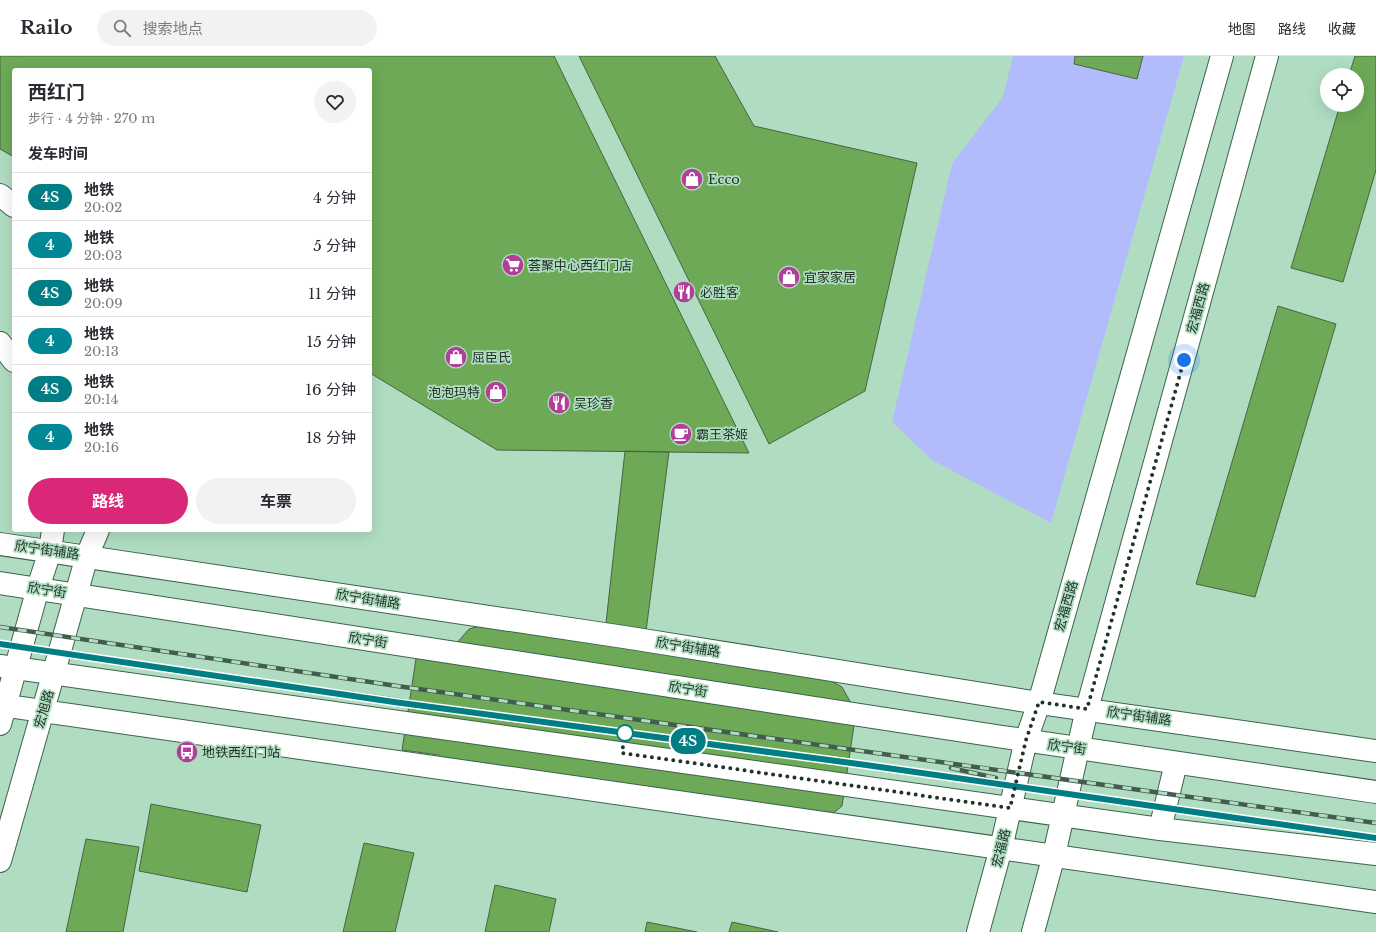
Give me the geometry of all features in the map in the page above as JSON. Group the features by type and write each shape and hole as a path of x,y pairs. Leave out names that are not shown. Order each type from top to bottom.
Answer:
{"main road":[{"name":"宏福西路","path":"1026,740 1039,702 1222,56"},
{"name":"宏福西路","path":"1063,815 1087,709 1267,56"},
{"path":"0,195 12,204"},
{"path":"0,342 12,358"},
{"name":"宏旭路","path":"0,861 55,673 87,556 97,532"},
{"name":"欣宁街辅路","path":"0,544 52,540 87,556 624,637 1039,702 1376,751"},
{"path":"52,540 38,588 8,667 2,712 44,710 1376,902"},
{"name":"欣宁街","path":"0,583 1176,763 1376,792"},
{"path":"8,667 1160,829 1376,854"},
{"name":"宏福路","path":"978,932 1001,848 1026,740"},
{"path":"1160,829 1176,763"},
{"path":"1033,932 1054,855 1063,815"}],"shaded area":[{"path":"1013,56 1184,56 1051,523 932,460 892,422 952,164 1003,97"}],"building":[{"name":"荟聚中心西红门店","path":"0,56 554,56 749,453 497,450 372,374 372,68 12,68 12,156 0,149"},
{"name":"宜家家居","path":"579,56 715,56 754,126 917,163 865,391 769,444"},
{"path":"1075,56 1143,56 1137,79 1074,64"},
{"path":"1355,56 1376,56 1376,170 1343,282 1291,268 1338,112 1364,112 1364,68 1351,68"},
{"path":"1278,306 1336,324 1255,597 1196,584"},
{"path":"625,451 669,452 644,647 604,641"},
{"path":"491,623 819,674 842,687 856,712 842,806 825,820 445,768 439,755 402,750 419,639 455,645 469,629"},
{"path":"151,804 261,825 247,892 139,871"},
{"path":"86,839 139,847 123,932 66,932"},
{"path":"364,843 414,853 395,932 343,932"},
{"path":"495,885 556,899 549,932 485,932"},
{"path":"647,922 697,932 645,932"},
{"path":"732,922 778,932 729,932"}],"railway":[{"path":"0,627 397,686 1376,823"},
{"path":"0,644 1376,838"},
{"path":"951,768 996,778"}],"metro line":[{"name":"4S","path":"0,644 394,702 866,765 1376,838"}],"place":[{"name":"Ecco","path":"692,179"},
{"name":"荟聚中心西红门店","path":"513,265"},
{"name":"宜家家居","path":"789,277"},
{"name":"必胜客","path":"684,292"},
{"name":"屈臣氏","path":"456,357"},
{"name":"泡泡玛特","path":"496,392"},
{"name":"吴珍香","path":"559,403"},
{"name":"霸王茶姬","path":"681,434"},
{"name":"地铁西红门站","path":"187,752"}],"route":[{"path":"625,733 622,753 1010,808 1026,740 1039,702 1087,709 1184,360"}]}
